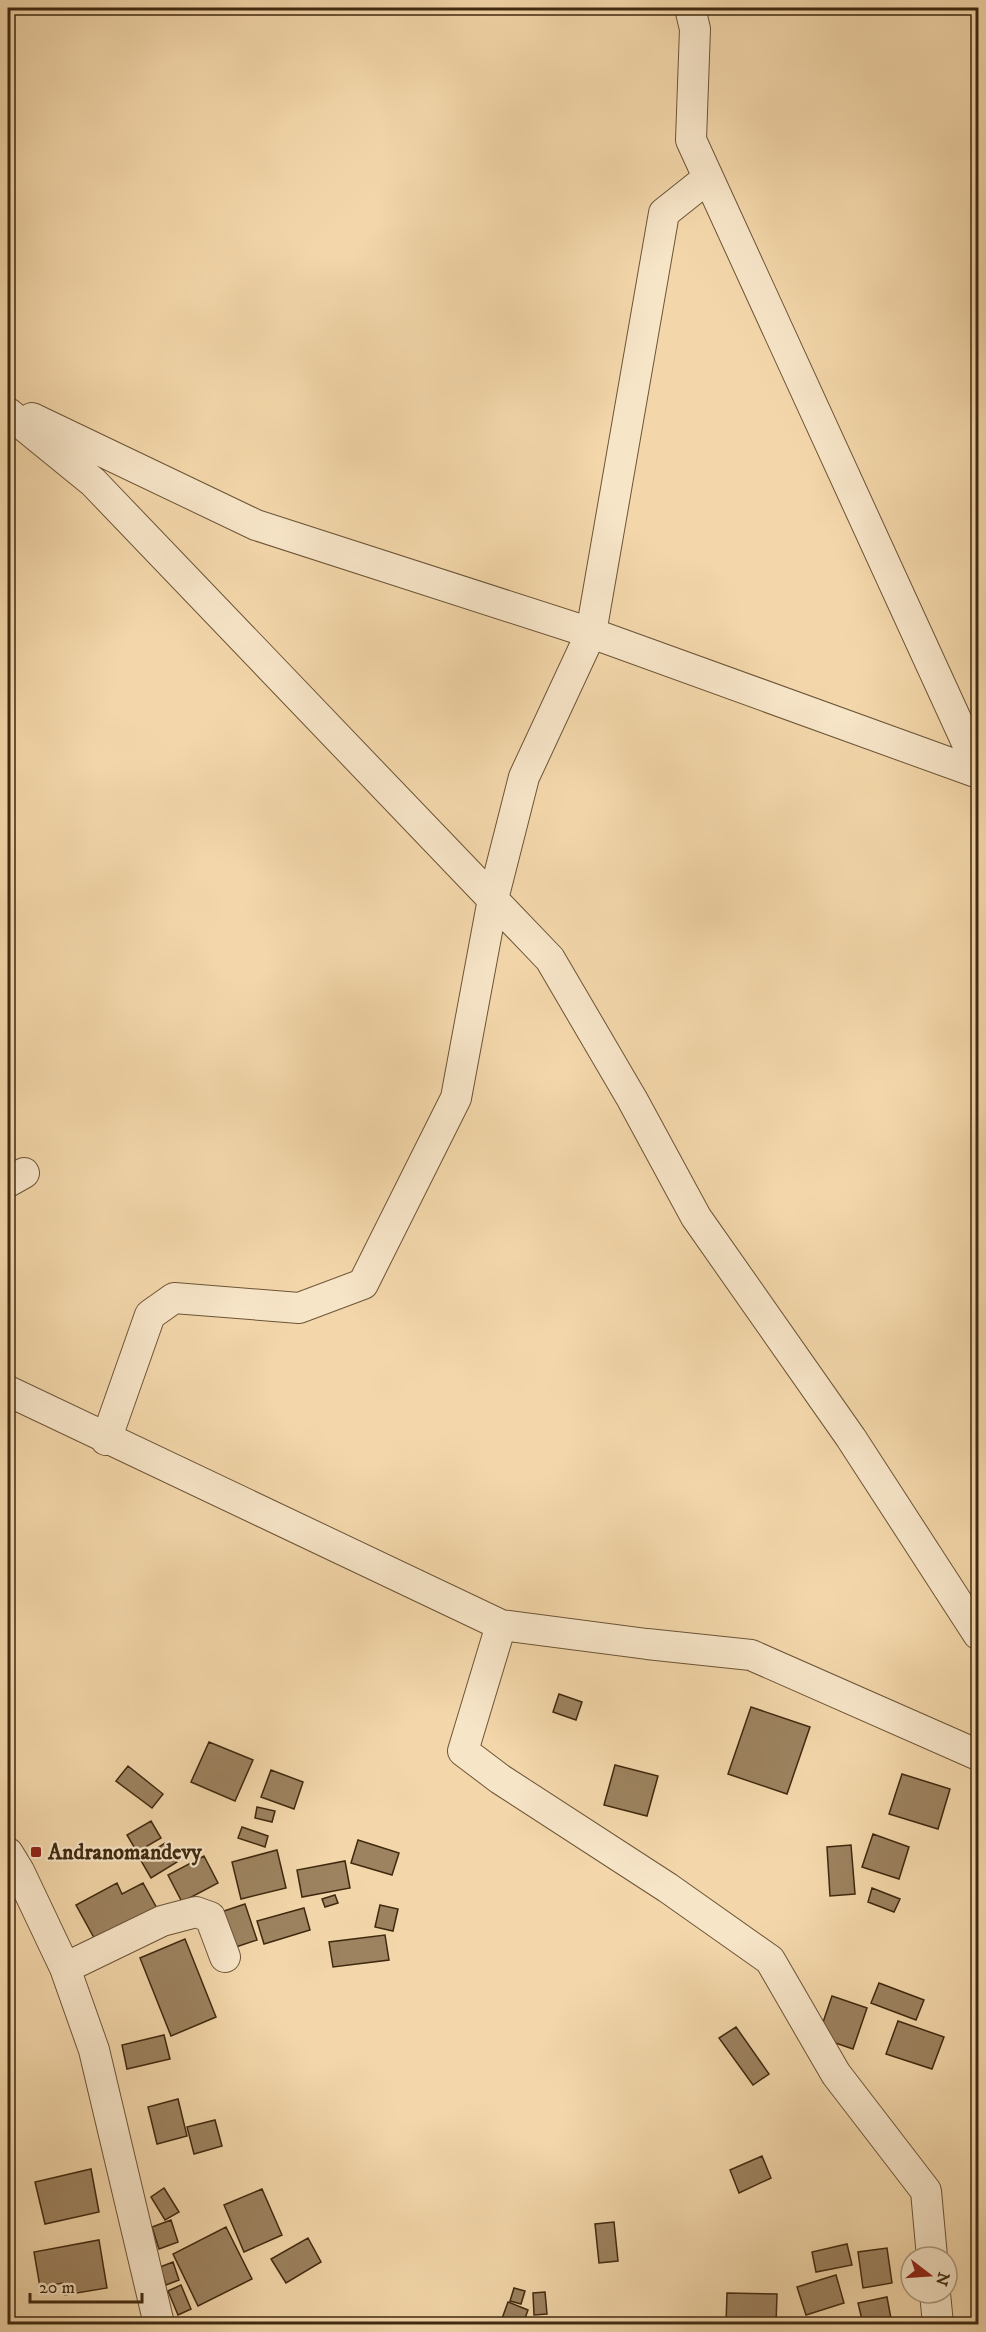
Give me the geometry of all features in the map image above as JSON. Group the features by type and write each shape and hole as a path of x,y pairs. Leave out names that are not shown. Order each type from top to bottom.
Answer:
{"street":[{"path":"698,15 691,140 978,768"},
{"path":"106,1440 150,1316 174,1298 299,1308 363,1284 456,1098 493,899 524,777 591,633 664,213 708,178"},
{"path":"8,406 256,525 591,633 978,773"},
{"path":"8,413 93,482 550,959 632,1099 696,1217 851,1438 978,1634"},
{"path":"8,1391 106,1440 501,1625 751,1655 978,1755"},
{"path":"501,1625 463,1751 500,1779 668,1888 770,1960 836,2074 926,2192 931,2245"},
{"path":"8,1853 19,1871 65,1968 94,2050 159,2325"},
{"path":"65,1968 162,1921 195,1912 210,1917 225,1957"},
{"path":"936,2305 938,2325"}],"building":[{"path":"559,1694 582,1702 576,1720 553,1712"},
{"path":"751,1707 810,1727 787,1794 728,1774"},
{"path":"209,1742 253,1760 235,1801 191,1782"},
{"path":"615,1765 658,1776 647,1816 604,1805"},
{"path":"128,1766 163,1794 152,1808 116,1781"},
{"path":"271,1770 303,1782 294,1809 261,1797"},
{"path":"902,1774 950,1789 938,1829 889,1814"},
{"path":"257,1807 275,1811 272,1822 255,1818"},
{"path":"151,1821 161,1838 137,1852 127,1835"},
{"path":"242,1827 268,1836 265,1847 238,1838"},
{"path":"873,1834 909,1847 899,1879 862,1867"},
{"path":"358,1840 399,1853 392,1875 351,1863"},
{"path":"165,1843 177,1862 151,1878 140,1859"},
{"path":"851,1845 855,1894 830,1896 827,1847"},
{"path":"277,1850 286,1888 241,1899 232,1862"},
{"path":"204,1856 218,1883 182,1902 168,1875"},
{"path":"345,1861 350,1888 302,1897 297,1870"},
{"path":"117,1883 122,1894 143,1883 159,1912 98,1945 76,1905"},
{"path":"872,1888 900,1899 894,1912 868,1902"},
{"path":"335,1895 338,1903 325,1907 322,1899"},
{"path":"245,1904 257,1940 230,1949 218,1913"},
{"path":"380,1905 398,1909 393,1931 375,1927"},
{"path":"304,1908 310,1930 264,1944 257,1921"},
{"path":"385,1935 389,1960 333,1967 329,1942"},
{"path":"185,1939 216,2017 171,2036 140,1958"},
{"path":"879,1983 924,2000 916,2020 871,2003"},
{"path":"832,1996 867,2008 853,2049 818,2037"},
{"path":"898,2021 944,2037 932,2069 886,2054"},
{"path":"736,2027 769,2074 753,2085 719,2038"},
{"path":"164,2035 170,2059 127,2069 122,2045"},
{"path":"178,2099 187,2136 157,2144 148,2107"},
{"path":"215,2120 222,2146 194,2154 187,2127"},
{"path":"762,2156 771,2178 739,2193 730,2170"},
{"path":"91,2169 99,2212 45,2224 35,2182"},
{"path":"164,2188 179,2212 165,2220 151,2197"},
{"path":"262,2189 282,2235 244,2252 224,2205"},
{"path":"978,2216 978,2244 972,2242"},
{"path":"171,2220 178,2242 159,2249 152,2227"},
{"path":"614,2222 618,2261 599,2263 595,2224"},
{"path":"226,2227 252,2279 198,2306 173,2254"},
{"path":"308,2238 321,2262 286,2283 271,2259"},
{"path":"99,2240 107,2288 65,2295 63,2283 40,2287 34,2252"},
{"path":"847,2244 852,2265 816,2272 812,2252"},
{"path":"887,2248 892,2283 863,2288 858,2252"},
{"path":"173,2262 179,2280 166,2285 160,2267"},
{"path":"836,2275 844,2303 806,2315 797,2287"},
{"path":"181,2285 191,2309 178,2315 168,2291"},
{"path":"514,2288 525,2291 521,2304 510,2301"},
{"path":"545,2292 547,2314 534,2315 533,2293"},
{"path":"727,2293 777,2294 776,2324 726,2324"},
{"path":"887,2297 892,2324 863,2324 858,2303"},
{"path":"508,2302 528,2310 523,2324 500,2324"}],"place":[{"name":"Andranomandevy","path":"36,1852"}]}
